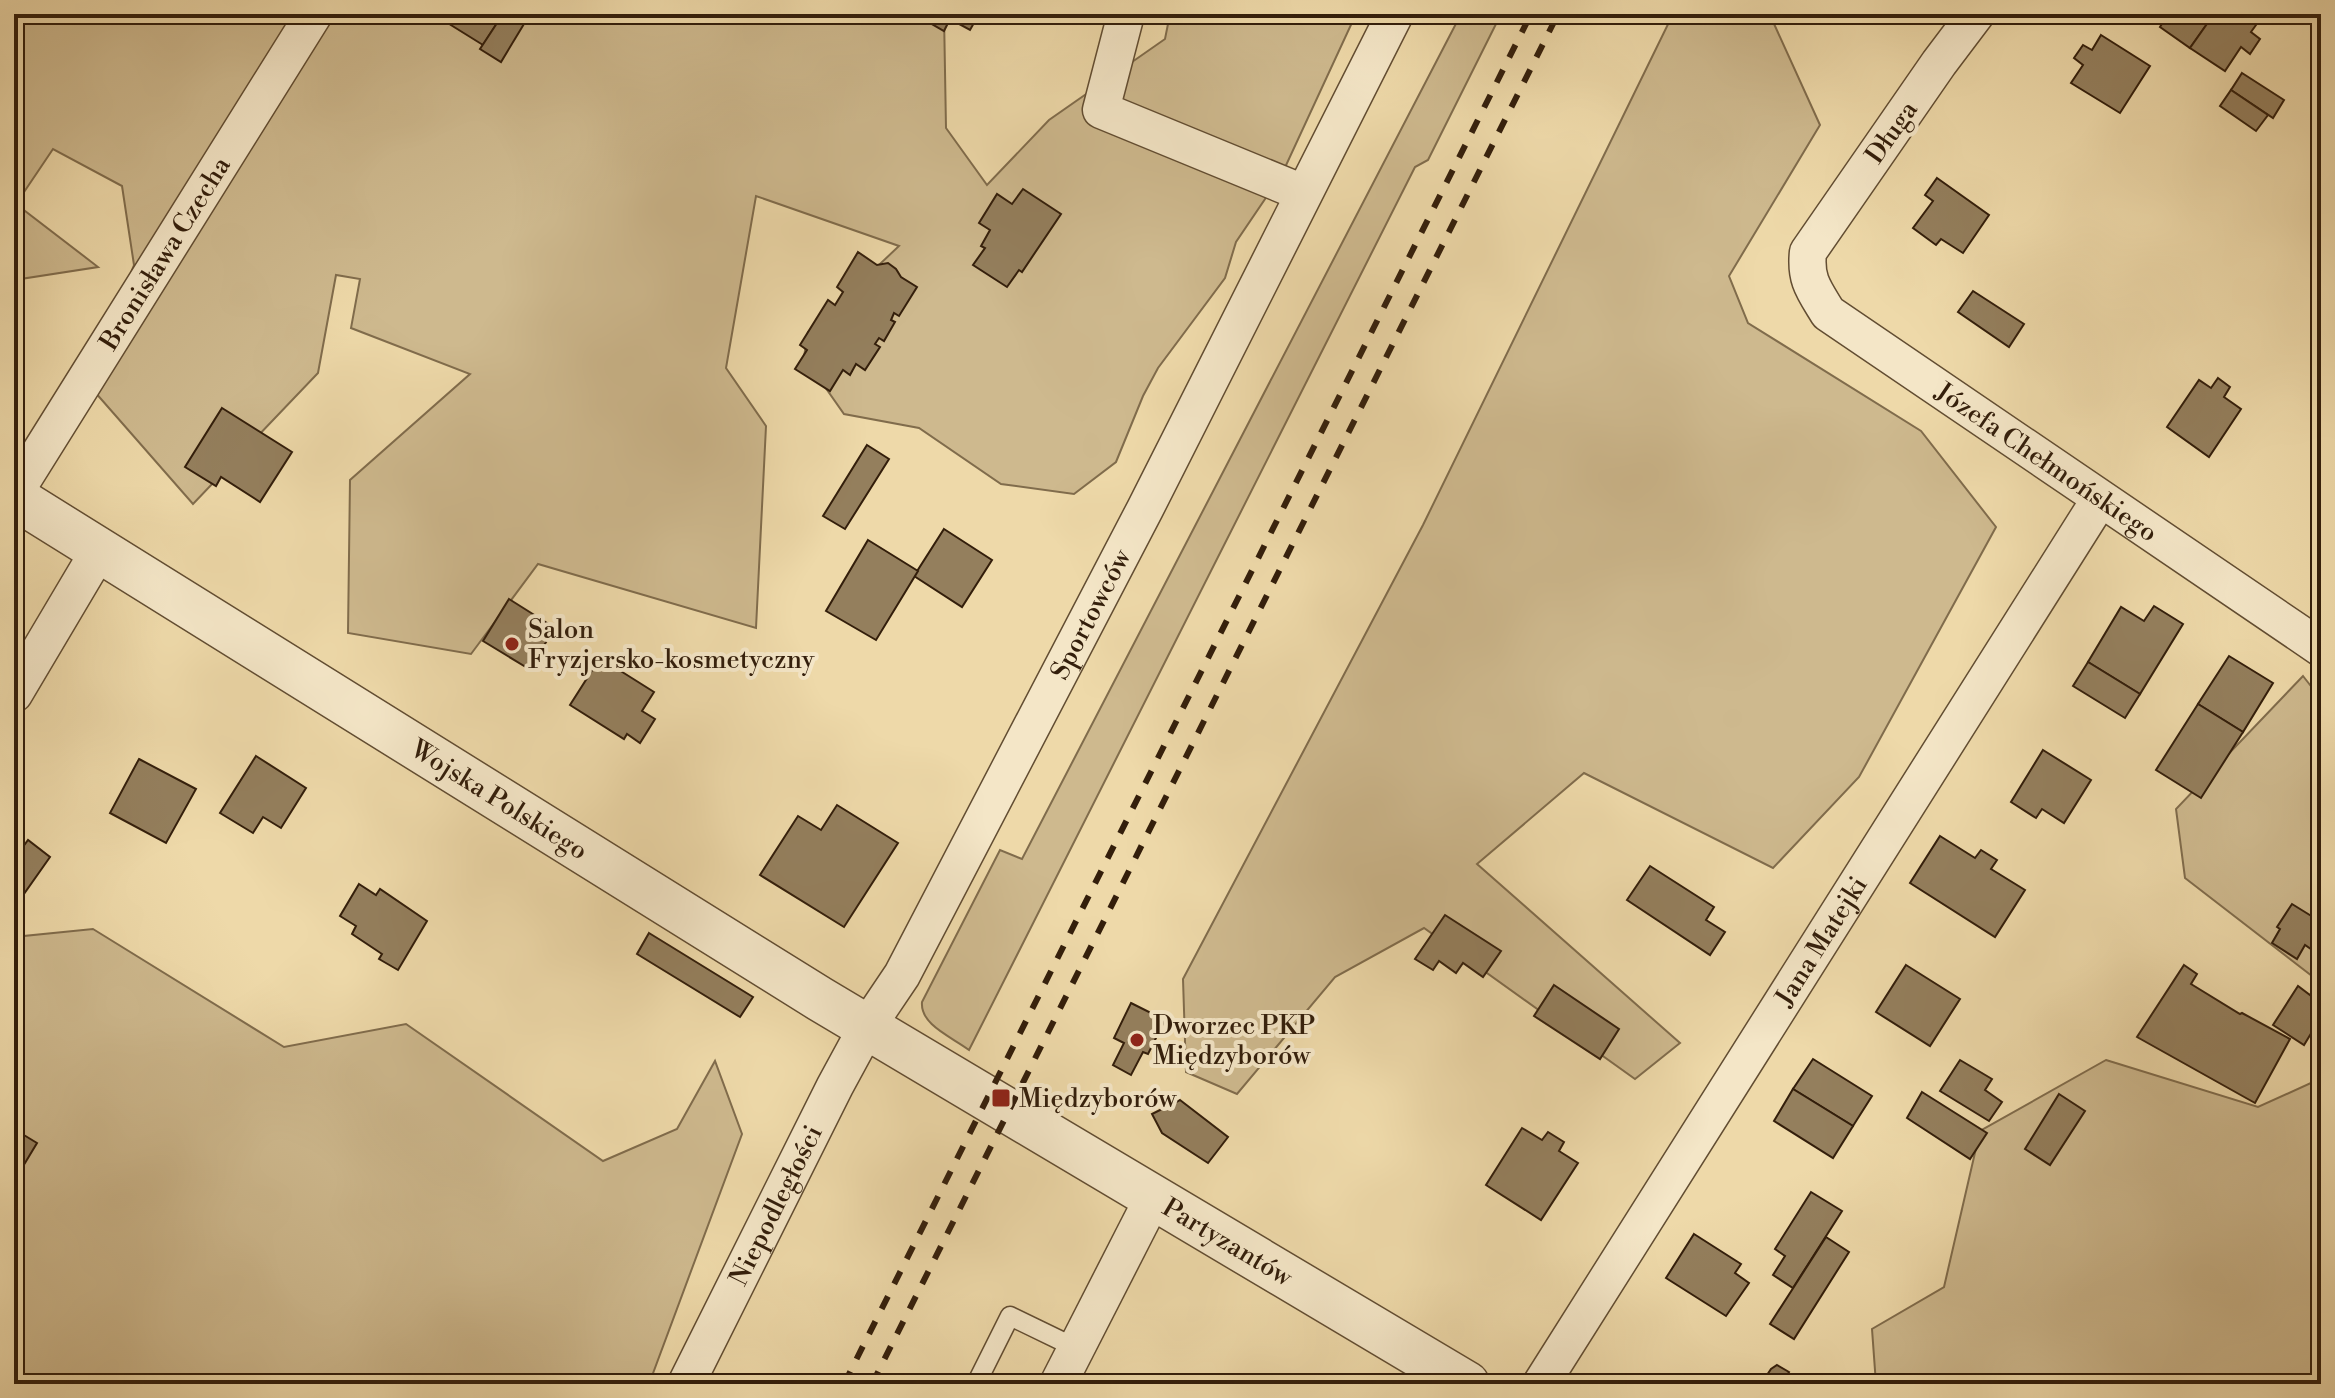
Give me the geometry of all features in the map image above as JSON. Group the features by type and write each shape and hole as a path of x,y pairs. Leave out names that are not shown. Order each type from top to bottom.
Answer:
{"street":[{"name":"Bronisława Czecha","path":"14,495 314,14"},
{"path":"1126,14 1101,110 1303,193"},
{"name":"Sportowców","path":"867,1027 902,975 1145,509 1395,14"},
{"name":"Długa","path":"1808,252 1976,14"},
{"name":"Józefa Chełmońskiego","path":"1808,252 1806,271 1828,313 2321,648"},
{"name":"Wojska Polskiego","path":"14,495 987,1100"},
{"name":"Jana Matejki","path":"1541,1384 2100,499"},
{"path":"14,694 100,549"},
{"name":"Niepodległości","path":"686,1384 867,1027"},
{"name":"Partyzantów","path":"987,1100 1154,1196 1467,1384"},
{"path":"1058,1384 1154,1196"}],"lane":[{"path":"976,1384 1010,1316 1076,1348"}],"shaded area":[{"path":"14,14 944,14 946,128 987,185 1049,120 1165,39 1170,14 1356,14 1282,174 1236,242 1225,278 1158,368 1116,462 1074,494 1001,484 919,428 844,414 804,357 808,332 899,246 756,196 726,368 766,426 756,628 538,564 471,654 348,633 350,480 470,374 351,328 360,279 336,275 318,373 193,504 87,383 134,265 122,186 53,149 16,204 98,267 14,280"},
{"path":"1461,14 1501,14 1428,160 1415,167 969,1050 932,1024 926,1017 922,1002 1000,850 1022,859"},
{"path":"1673,14 1770,15 1820,125 1729,276 1748,323 1921,431 1996,527 1859,777 1773,868 1584,773 1477,864 1680,1043 1635,1079 1424,928 1335,977 1237,1094 1186,1072 1183,979 1423,525"},
{"path":"2303,676 2321,699 2321,857 2317,872 2321,876 2321,983 2185,878 2176,809"},
{"path":"93,929 284,1047 406,1024 603,1161 677,1129 715,1061 742,1134 649,1384 14,1384 14,937"},
{"path":"2106,1060 2258,1107 2311,1083 2321,1060 2321,1384 1876,1384 1872,1329 1944,1287 1980,1131"}],"building":[{"path":"440,14 503,14 483,45 438,17"},
{"path":"503,14 530,14 501,62 480,49"},
{"path":"919,14 979,14 970,30 950,19 944,31"},
{"path":"2168,14 2214,14 2190,48 2160,27"},
{"path":"2214,14 2256,14 2261,18 2251,32 2260,39 2250,54 2241,47 2225,71 2190,48"},
{"path":"2101,35 2150,66 2120,113 2071,83 2083,65 2074,58 2083,45 2092,50"},
{"path":"2242,73 2284,100 2273,118 2231,90"},
{"path":"2231,90 2268,115 2256,131 2220,106"},
{"path":"1937,178 1989,215 1963,253 1941,239 1936,245 1913,228 1933,201 1925,195"},
{"path":"1023,189 1061,214 1022,272 1019,270 1007,287 973,265 985,248 981,246 990,230 979,223 997,194 1012,204"},
{"path":"858,252 877,265 888,263 901,277 917,287 899,316 894,313 891,320 895,322 884,341 879,338 875,344 880,347 865,370 856,364 850,375 843,370 830,391 795,369 807,350 800,345 828,300 835,305 843,292 837,287"},
{"path":"1973,291 2024,324 2009,347 1958,312"},
{"path":"2218,378 2230,387 2224,397 2241,409 2209,457 2167,427 2199,380 2211,388"},
{"path":"222,408 292,452 260,502 221,477 216,486 185,467"},
{"path":"867,445 889,459 845,529 823,516"},
{"path":"944,529 992,560 962,607 914,576"},
{"path":"868,540 918,571 876,640 826,611"},
{"path":"509,599 555,628 529,669 483,641"},
{"path":"2154,606 2183,624 2140,694 2088,662 2121,607 2144,621"},
{"path":"2229,656 2273,683 2243,732 2198,704"},
{"path":"600,658 654,692 642,711 655,719 640,743 627,734 624,739 570,705"},
{"path":"2088,662 2140,694 2125,718 2073,686"},
{"path":"2198,704 2243,732 2201,798 2156,770"},
{"path":"2043,750 2091,780 2064,823 2042,809 2036,818 2011,802"},
{"path":"256,756 306,788 281,828 263,817 253,833 220,813"},
{"path":"139,759 196,789 166,843 110,813"},
{"path":"837,805 898,843 844,927 760,875 798,816 821,830"},
{"path":"14,836 25,844 28,840 50,857 14,908"},
{"path":"1940,836 1975,858 1981,850 1997,860 1991,869 2025,890 1995,937 1910,883"},
{"path":"1650,866 1714,907 1706,920 1725,932 1710,955 1627,900"},
{"path":"359,884 376,895 380,889 427,921 398,970 379,959 382,954 352,934 356,926 340,916"},
{"path":"2292,904 2321,922 2321,956 2305,945 2297,959 2272,943 2280,929 2277,927"},
{"path":"1445,915 1501,951 1483,977 1463,963 1456,973 1439,961 1433,970 1415,959"},
{"path":"649,933 753,997 740,1017 637,954"},
{"path":"1906,965 1960,999 1930,1046 1876,1012"},
{"path":"2184,965 2197,974 2191,984 2240,1014 2290,1039 2255,1103 2137,1037"},
{"path":"2321,978 2321,1017 2304,1045 2273,1025 2298,986 2310,995"},
{"path":"1554,985 1619,1029 1600,1059 1534,1016"},
{"name":"Dworzec PKP Międzyborów","path":"1131,1003 1165,1020 1148,1054 1143,1052 1131,1075 1113,1065 1124,1043 1114,1038"},
{"path":"1813,1059 1872,1096 1853,1126 1793,1089"},
{"path":"1960,1060 1992,1079 1985,1090 2002,1102 1989,1121 1940,1091"},
{"path":"1793,1089 1853,1126 1833,1158 1774,1121"},
{"path":"1922,1092 1987,1133 1970,1159 1907,1118"},
{"path":"2059,1094 2085,1111 2050,1165 2025,1149"},
{"path":"1180,1100 1228,1137 1208,1163 1162,1133 1152,1114"},
{"path":"1522,1128 1542,1140 1548,1132 1564,1142 1559,1151 1578,1163 1541,1220 1486,1185"},
{"path":"14,1129 37,1143 16,1178 14,1177"},
{"path":"1811,1192 1842,1211 1793,1288 1773,1275 1785,1256 1775,1249"},
{"path":"1694,1234 1741,1264 1735,1273 1749,1283 1726,1316 1666,1278"},
{"path":"1826,1237 1849,1252 1794,1339 1770,1324"},
{"path":"1777,1365 1789,1372 1782,1384 1761,1384 1771,1369"}],"railway":[{"path":"844,1384 1531,14"},
{"path":"872,1384 1558,14"}],"place":[{"name":"Salon Fryzjersko-kosmetyczny","path":"512,644"},
{"name":"Dworzec PKP Międzyborów","path":"1137,1040"},
{"name":"Międzyborów","path":"1001,1098"}]}
